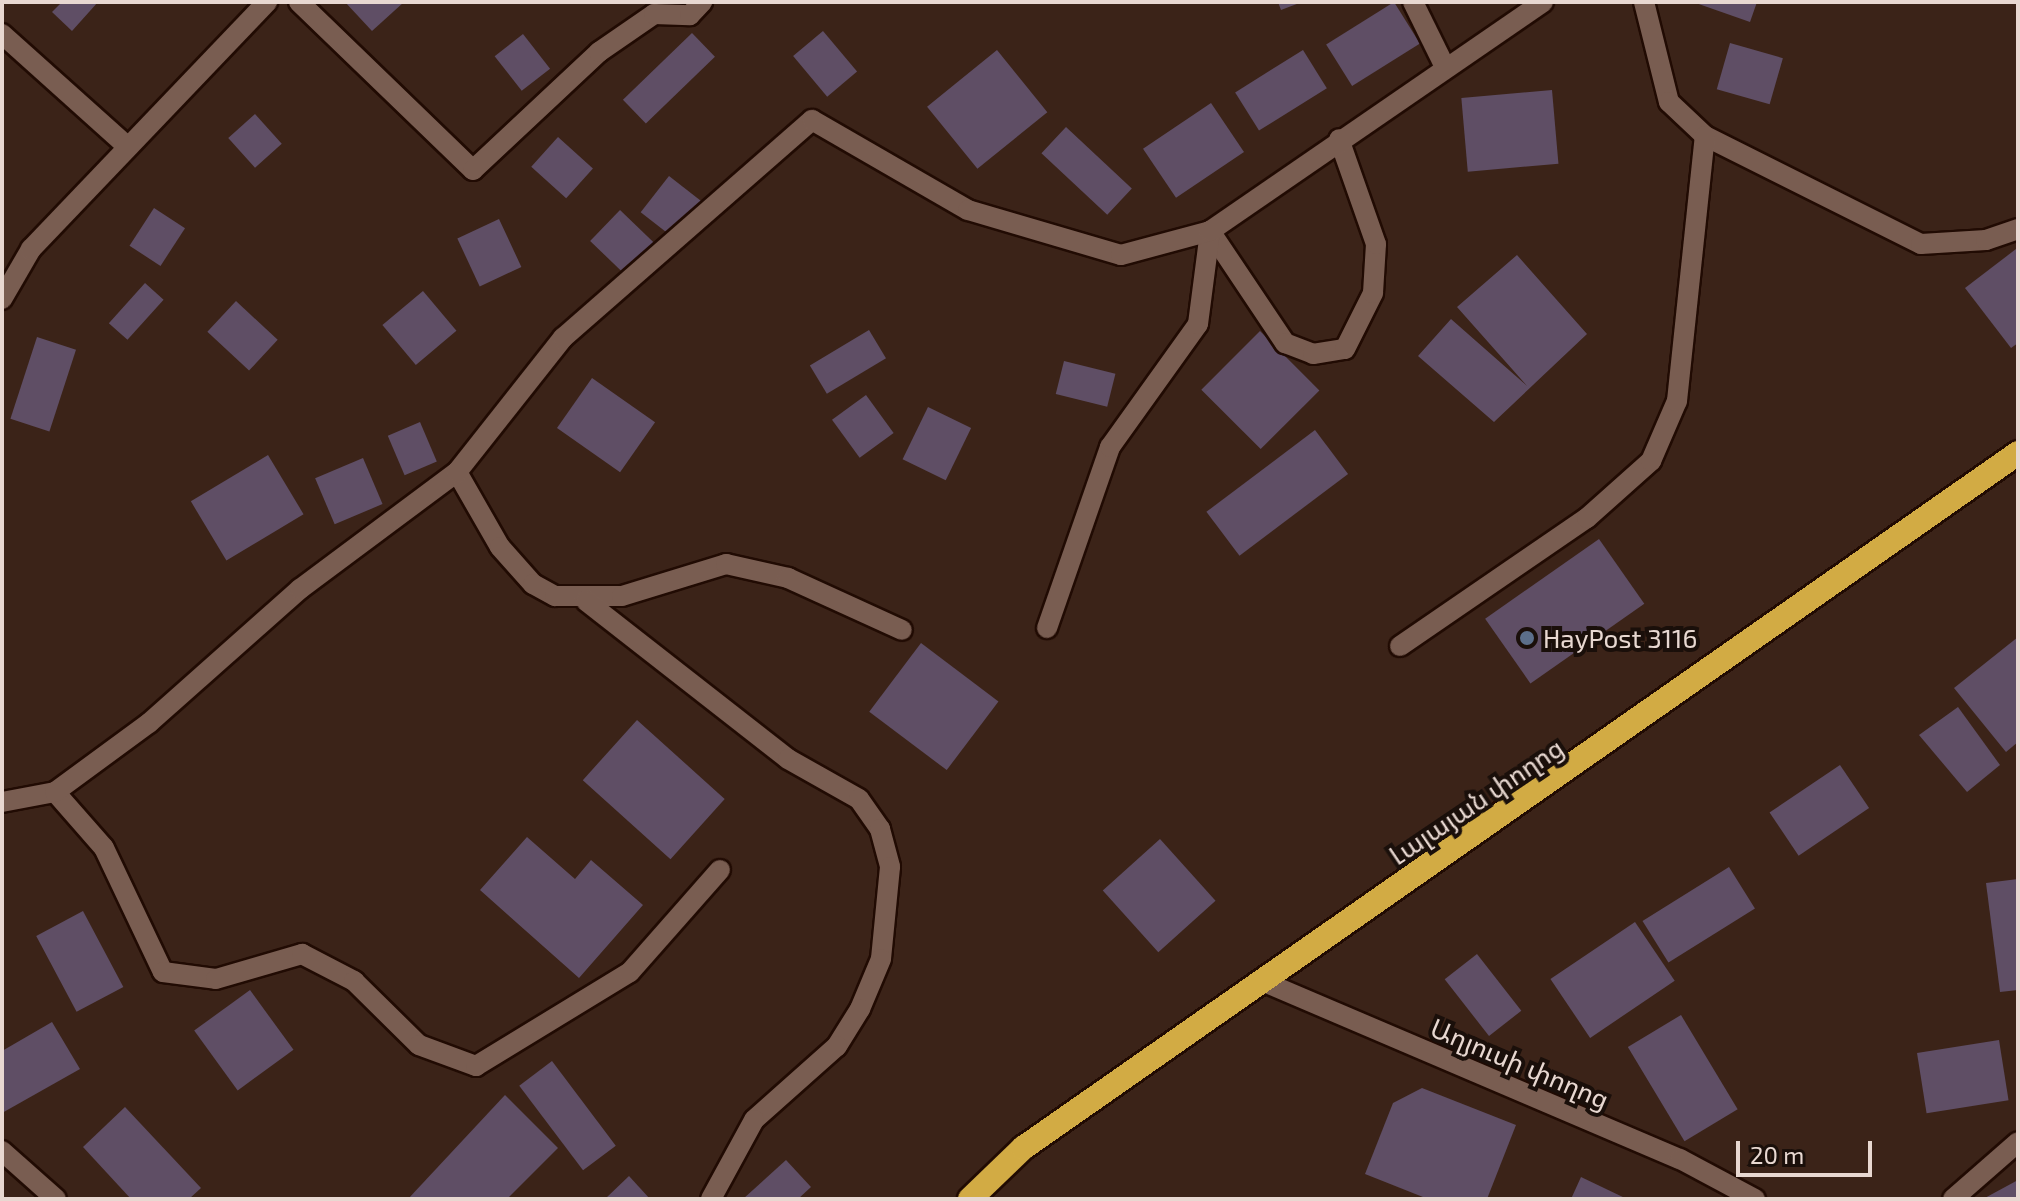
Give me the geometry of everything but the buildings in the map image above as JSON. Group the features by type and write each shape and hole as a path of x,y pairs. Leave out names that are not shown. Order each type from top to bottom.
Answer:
{"highway":[{"name":"Լալայան փողոց","path":"970,1199 1023,1148 2018,453"}],"street":[{"path":"2,299 31,249 267,2"},
{"path":"299,2 473,170 599,52 651,8 690,15 702,2"},
{"path":"1413,2 1444,65"},
{"path":"2,802 55,792 149,723 300,589 457,472 563,338 812,120 968,210 1121,255 1210,231 1444,65 1543,2"},
{"path":"1644,2 1669,102 1705,136 1921,244 1986,240 2018,229"},
{"path":"2,34 128,147"},
{"path":"1400,646 1587,518 1651,461 1677,401 1705,136"},
{"path":"1210,231 1285,343 1313,354 1345,349 1373,293 1376,244 1339,139"},
{"path":"1047,628 1110,447 1198,324 1210,231"},
{"path":"457,472 500,547 533,584 586,601 788,759 859,799 880,829 890,867 881,959 860,1009 837,1046 754,1120 711,1199"},
{"path":"586,601 726,564 788,578 902,630"},
{"path":"55,792 104,848 163,972 216,979 302,954 354,981 439,1057 476,1066 630,972 720,870"},
{"name":"Աղյուսի փողոց","path":"1262,981 1680,1159 1755,1199"},
{"path":"1953,1199 2018,1142"},
{"path":"2,1151 56,1199"}],"place":[{"name":"HayPost 3116","path":"1527,638"}]}
